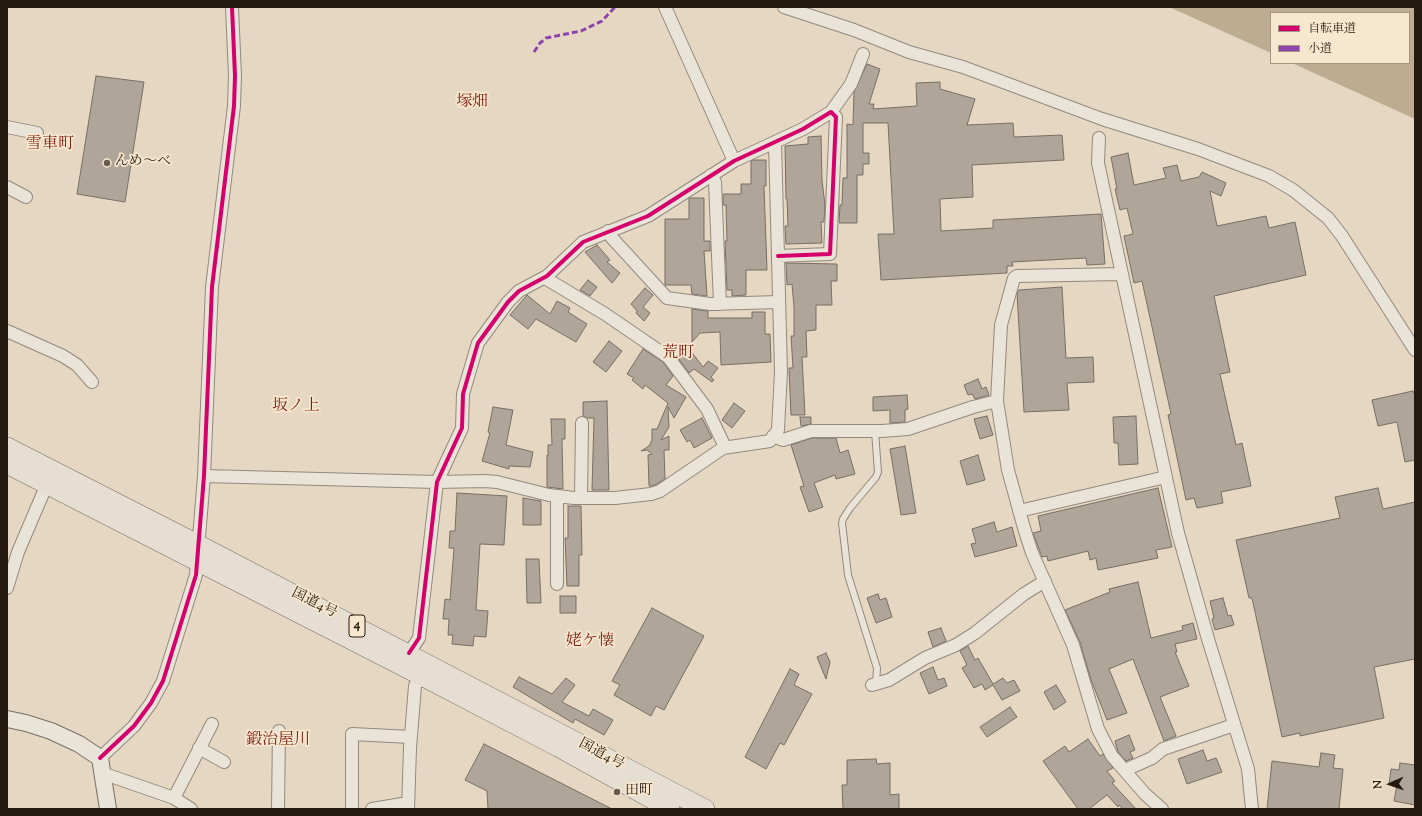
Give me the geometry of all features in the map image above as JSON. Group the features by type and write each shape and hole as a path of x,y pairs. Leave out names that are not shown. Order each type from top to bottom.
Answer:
{"highway":[{"name":"国道4号","path":"7,447 420,675 558,747 670,809"},
{"name":"国道4号","path":"7,464 409,653 705,809"}],"main road":[{"path":"7,718 65,737 79,744 101,765 108,809"}],"street":[{"path":"191,809 174,798 101,765 134,726 151,703 163,681 196,575 199,553 204,476 212,287 234,106 235,76 232,7"},
{"path":"665,7 734,161"},
{"path":"784,7 854,30 909,52 963,66 1102,119 1198,149 1269,176 1293,190 1328,218 1342,236 1415,350"},
{"path":"409,653 418,638 437,482 462,428 463,394 478,343 508,302 519,291 545,278 583,242 648,216 734,161 803,129 831,112 851,84 863,54"},
{"path":"778,256 830,254 836,117 831,112"},
{"path":"7,127 37,133"},
{"path":"1099,138 1098,163 1120,274 1178,533 1248,769 1252,809"},
{"path":"204,476 437,482 497,482 557,496 615,498 650,494 660,491 718,450 725,447 770,440 778,430 781,372 774,142"},
{"path":"711,175 715,182 720,304"},
{"path":"7,187 26,197"},
{"path":"608,231 612,238 668,298 720,304 779,302"},
{"path":"1120,274 1017,276 1014,278 1001,325 997,401 1005,455 1019,511 1032,553 1073,645 1091,711 1103,741 1112,756 1145,794 1162,809"},
{"path":"545,278 605,314 668,357 707,409 725,447"},
{"path":"7,331 63,356 77,365 92,382"},
{"path":"773,436 783,440 811,431 874,431 908,429 973,407 997,401"},
{"path":"581,498 582,423"},
{"path":"1019,511 1166,477"},
{"path":"7,588 18,552 47,484"},
{"path":"557,496 557,584"},
{"path":"874,685 898,676 925,658 956,645 975,633 1024,594 1045,581"},
{"path":"372,809 408,806 415,686 420,675"},
{"path":"174,798 212,724"},
{"path":"1125,770 1152,758 1163,749 1234,725"},
{"path":"278,809 279,732"},
{"path":"352,809 352,734 411,737"},
{"path":"199,748 224,762"}],"lane":[{"path":"874,431 878,472 876,477 850,508 842,523 848,575 877,668 874,685"}],"shaded area":[{"path":"1169,7 1415,7 1415,119 1294,64 1410,64 1410,12 1270,12 1270,53"}],"building":[{"path":"867,64 880,69 869,104 874,104 873,109 917,106 916,83 940,82 940,89 975,99 967,125 1013,123 1014,137 1062,135 1064,160 972,165 973,197 940,199 941,231 993,228 993,220 1101,214 1105,264 1087,265 1086,258 1012,262 1013,266 1007,266 1007,273 881,280 878,234 894,234 888,123 863,123 863,153 869,153 869,164 863,164 863,175 857,175 857,223 839,223 840,205 842,205 843,178 847,178 847,124 853,125 854,92"},
{"name":"んめ～べ","path":"96,76 144,82 125,202 77,194"},
{"path":"821,136 822,180 825,205 824,222 821,222 822,243 786,244 785,226 788,226 785,146 808,144 808,137"},
{"path":"1128,153 1134,185 1166,178 1163,168 1177,165 1181,181 1199,177 1202,172 1226,183 1221,196 1210,191 1217,226 1266,216 1269,228 1295,222 1306,275 1214,296 1230,372 1220,374 1236,445 1242,443 1251,486 1221,492 1223,503 1197,508 1194,498 1186,500 1168,415 1171,414 1142,281 1134,283 1124,236 1133,234 1127,208 1120,210 1115,189 1117,189 1111,157"},
{"path":"766,160 766,186 764,186 767,270 746,270 746,295 732,296 732,290 727,290 725,241 727,241 726,205 723,205 723,194 741,194 741,184 751,184 751,161"},
{"path":"689,198 704,198 704,241 710,241 710,251 704,251 707,296 692,294 691,285 665,285 665,219 689,219"},
{"path":"597,245 610,260 607,262 620,273 612,283 585,252"},
{"path":"786,263 837,264 837,281 831,281 832,305 816,305 816,330 806,331 807,357 802,357 805,415 791,415 789,368 793,368 791,336 794,336 794,307 792,284 787,285"},
{"path":"588,280 597,287 590,296 580,290"},
{"path":"1062,287 1066,358 1093,357 1094,382 1067,383 1069,410 1024,412 1017,294 1019,290"},
{"path":"645,288 653,295 643,307 650,313 644,321 636,313 637,311 631,304"},
{"path":"527,295 550,314 557,301 570,308 568,312 587,324 576,342 536,319 528,329 510,315"},
{"path":"692,309 708,311 708,318 752,318 752,312 765,312 765,334 770,334 771,362 721,365 720,332 700,333 692,342"},
{"path":"609,341 622,351 606,372 593,362"},
{"path":"687,346 703,367 708,361 718,368 711,377 714,380 712,382 694,369 689,373 676,355"},
{"path":"643,349 663,362 673,376 666,385 686,397 674,418 668,407 669,427 661,440 669,436 669,450 664,450 665,479 653,486 649,486 648,455 652,454 647,450 641,451 649,446 652,440 652,429 657,429 668,403 645,385 643,389 632,380 634,378 627,374"},
{"path":"978,379 982,389 986,387 989,395 975,399 972,394 968,395 964,385"},
{"path":"1413,391 1415,395 1415,460 1405,462 1397,422 1378,426 1372,400"},
{"path":"907,395 908,409 905,410 905,422 890,423 890,410 873,411 873,397"},
{"path":"607,401 609,490 592,490 594,418 583,416 583,402"},
{"path":"734,403 745,411 732,428 722,420"},
{"path":"493,407 513,410 506,445 533,452 530,467 509,466 509,469 482,461 490,433 488,432"},
{"path":"987,416 993,435 980,439 974,419"},
{"path":"1136,416 1138,464 1119,465 1118,443 1114,443 1113,417"},
{"path":"800,417 811,417 811,424 801,426"},
{"path":"702,418 712,438 694,448 690,440 687,442 680,430"},
{"path":"551,419 565,419 565,439 562,439 563,489 547,487 548,445 552,445"},
{"path":"812,438 836,438 840,453 848,450 855,474 836,479 835,475 814,483 823,507 809,512 800,487 804,486 791,445"},
{"path":"905,446 916,513 901,515 890,449"},
{"path":"978,455 985,480 967,485 960,461"},
{"path":"1158,488 1172,547 1156,550 1158,558 1098,570 1096,558 1090,560 1088,551 1048,561 1047,556 1042,557 1033,533 1041,531 1038,516"},
{"path":"1378,488 1383,509 1415,502 1415,659 1374,667 1384,718 1300,736 1300,733 1282,737 1252,598 1249,598 1236,540 1340,518 1335,497"},
{"path":"457,493 507,496 504,545 480,544 476,610 488,611 486,637 474,636 473,646 452,644 453,635 448,635 449,619 443,619 445,599 450,600 454,548 449,548 450,531 455,531"},
{"path":"523,498 541,501 541,525 523,525"},
{"path":"568,506 581,506 582,555 579,555 579,586 567,586 565,538 568,538"},
{"path":"994,522 997,532 1012,527 1017,546 975,557 971,544 976,543 972,529"},
{"path":"526,559 539,559 541,603 527,603"},
{"path":"1138,582 1151,638 1183,630 1182,626 1193,623 1197,639 1175,644 1177,652 1175,652 1189,686 1160,697 1176,736 1164,741 1133,659 1109,669 1127,713 1107,720 1091,680 1080,642 1065,610 1110,592 1109,589"},
{"path":"878,594 880,600 886,598 892,617 876,623 867,598"},
{"path":"560,596 576,596 576,613 560,613"},
{"path":"1223,598 1228,616 1231,615 1234,625 1215,630 1210,601"},
{"path":"652,608 704,636 664,710 656,706 651,716 614,695 620,685 612,681"},
{"path":"941,628 946,641 933,647 928,632"},
{"path":"968,646 975,660 978,658 993,684 1003,678 1007,683 1014,680 1020,691 1002,700 993,685 985,690 982,684 974,688 962,668 967,665 960,651"},
{"path":"826,653 830,662 826,679 817,657"},
{"path":"933,667 938,680 944,678 947,686 929,694 920,673"},
{"path":"790,669 799,674 794,685 812,694 784,745 780,743 766,769 745,757"},
{"path":"519,677 552,694 566,678 575,685 562,702 589,716 593,709 613,720 604,735 575,719 573,723 513,687"},
{"path":"1056,685 1066,702 1054,710 1044,692"},
{"path":"1010,707 1017,717 987,737 980,727"},
{"path":"1129,735 1135,750 1130,752 1133,758 1126,761 1118,752 1115,741"},
{"path":"1088,739 1100,756 1103,754 1113,768 1107,771 1115,781 1112,783 1136,809 1123,809 1119,805 1118,807 1107,795 1089,809 1078,809 1043,761 1065,746 1069,752"},
{"path":"484,744 612,809 488,809 487,791 465,780"},
{"path":"1203,750 1207,761 1216,758 1222,772 1187,784 1178,759"},
{"path":"1321,753 1335,755 1333,768 1343,769 1339,809 1267,809 1272,761 1319,767"},
{"path":"876,759 877,764 890,763 890,795 899,794 899,809 843,809 842,785 847,785 847,760"},
{"path":"1400,763 1415,765 1415,805 1394,801 1397,785 1389,784 1391,769 1399,770"}],"marked path":[{"path":"534,52 540,43 546,38 581,31 602,21 615,7"}],"cycle path":[{"path":"100,758 134,726 151,703 163,681 196,575 204,476 212,287 234,106 235,76 232,7"},
{"path":"409,653 419,638 437,482 462,428 463,394 478,343 508,302 519,291 547,276 583,242 648,216 734,161 803,129 831,112 836,117 830,254 778,256"}],"place":[{"name":"んめ～べ","path":"107,163"},
{"name":"田町","path":"617,792"}],"district":[{"name":"塚畑","path":"472,103"},
{"name":"雪車町","path":"50,145"},
{"name":"荒町","path":"678,354"},
{"name":"坂ノ上","path":"296,407"},
{"name":"姥ケ懐","path":"590,642"},
{"name":"鍛治屋川","path":"278,741"}]}
